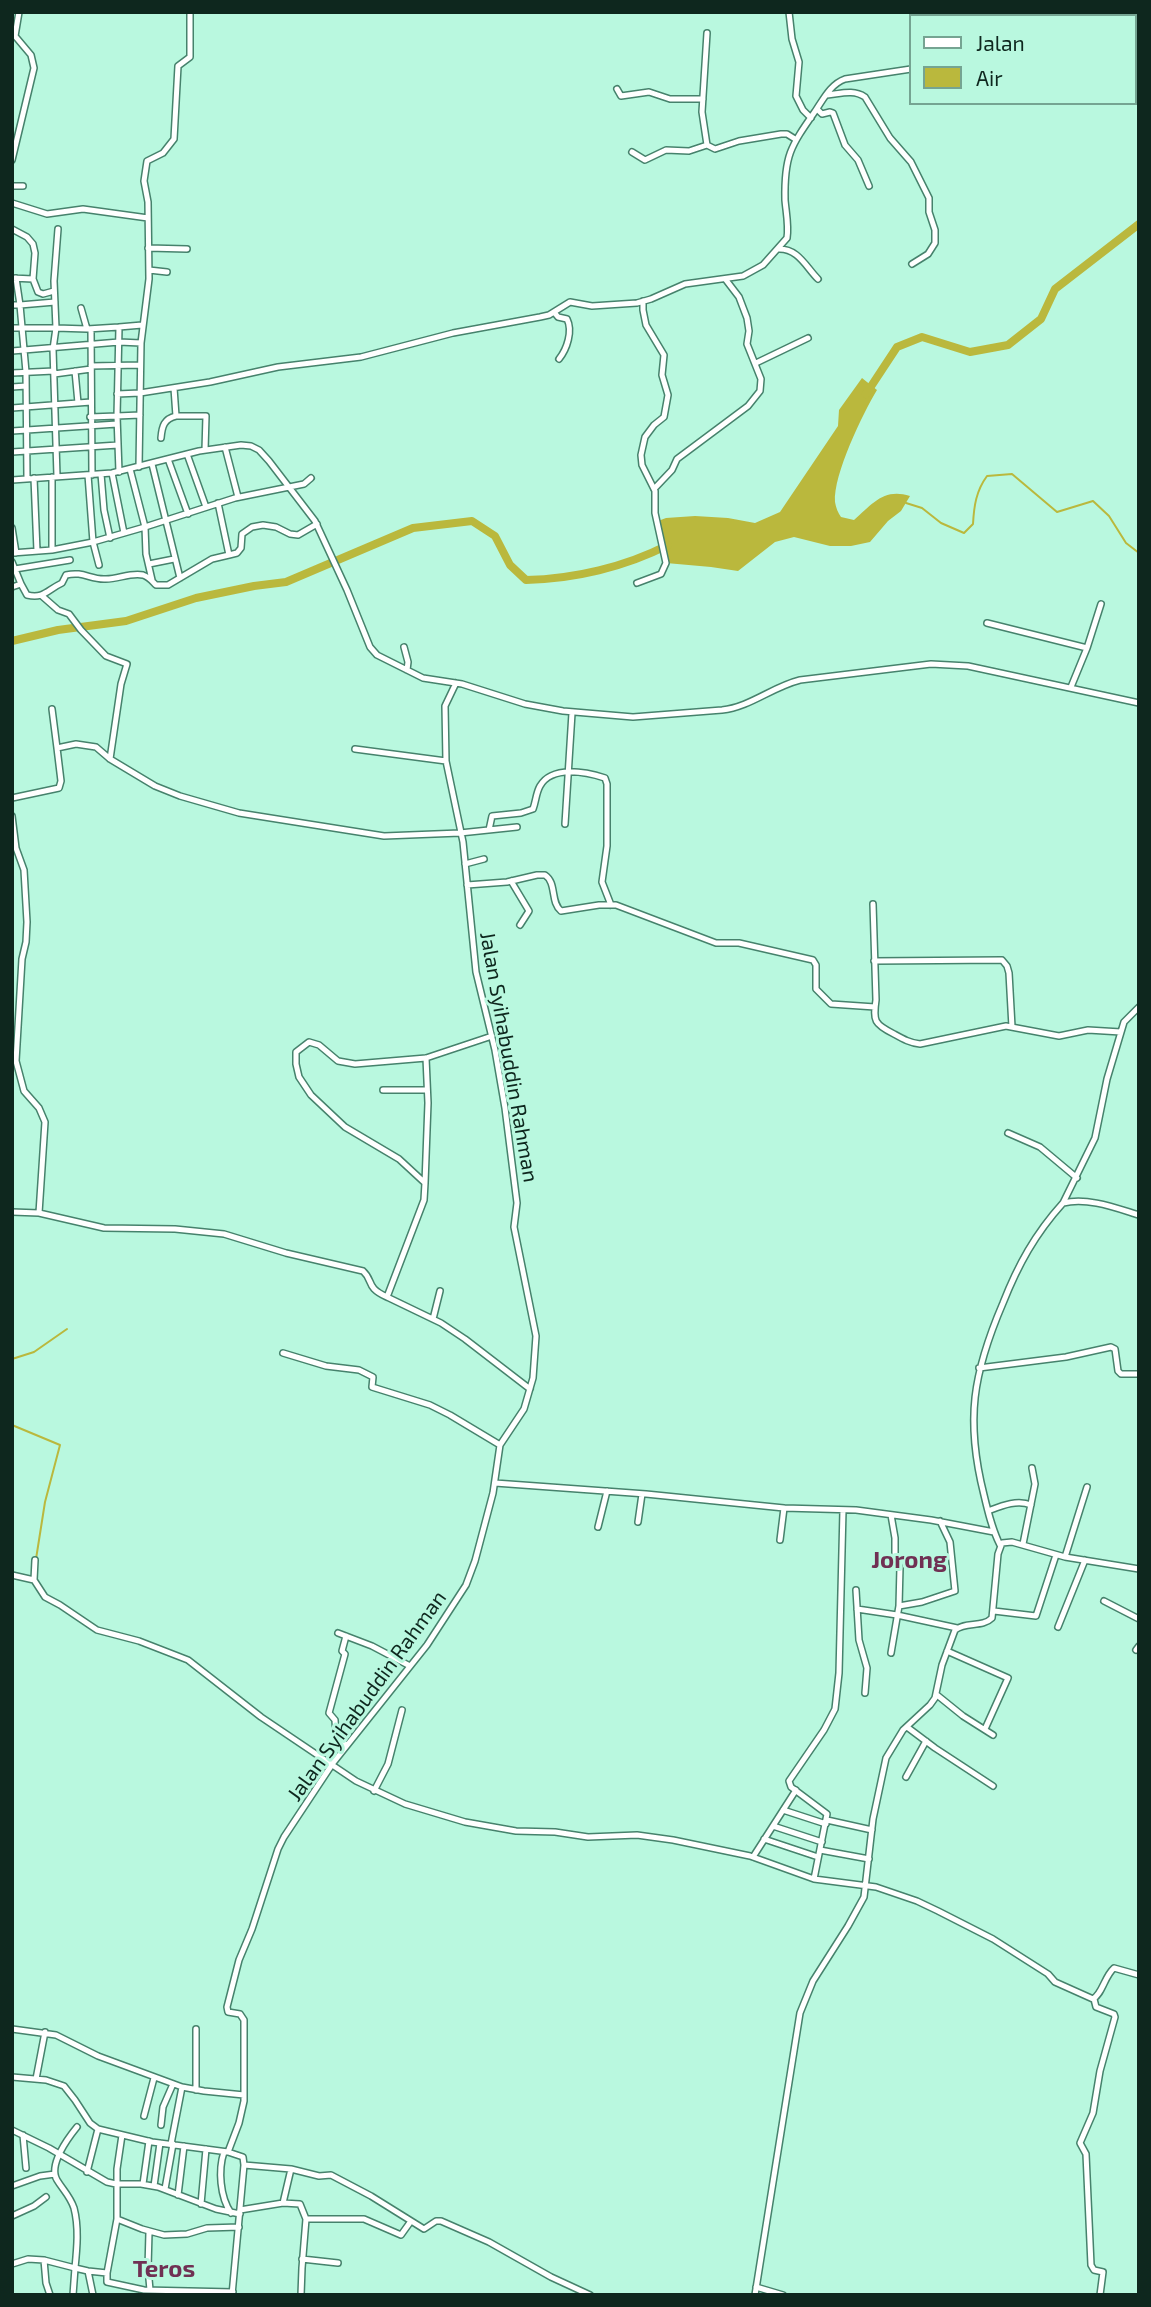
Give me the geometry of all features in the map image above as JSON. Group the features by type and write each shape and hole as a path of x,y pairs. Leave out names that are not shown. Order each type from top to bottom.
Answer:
{"street":[{"path":"13,156 34,68 31,55 15,36 19,12"},
{"path":"139,467 141,343 149,270 148,202 144,171 148,161 163,153 174,139 177,69 179,64 190,57 190,12"},
{"path":"789,12 799,68 796,96 803,110 811,118"},
{"path":"706,145 703,99 707,33"},
{"path":"117,394 174,388 278,367 362,357 453,333 540,317 570,302 600,306 643,301 685,284 743,276 756,270 778,249 788,234 785,198 787,161 795,139 835,84 845,79 909,69"},
{"path":"617,89 622,96 649,92 670,99 703,99"},
{"path":"827,95 849,92 862,94 890,138 906,154 919,177 929,198 929,212 936,236 933,248 912,264"},
{"path":"817,109 822,114 832,111 842,140 858,160 869,186"},
{"path":"632,152 645,160 666,150 689,152 706,145 715,149 739,141 780,134 787,134 795,139"},
{"path":"12,186 23,186"},
{"path":"12,203 47,214 83,209 148,218"},
{"path":"12,229 27,237 33,244 33,279 40,293 54,291"},
{"path":"52,550 55,449 53,349 56,328 54,291 58,229"},
{"path":"148,248 187,249"},
{"path":"778,249 795,253 818,279"},
{"path":"149,270 167,272"},
{"path":"33,279 14,278 26,372 27,451 37,551"},
{"path":"654,489 672,470 677,459 753,402 762,385 747,344 749,324 743,306 726,280"},
{"path":"637,583 661,574 666,564 654,489 642,465 641,455 645,437 664,417 668,400 662,376 664,355 646,325 643,301"},
{"path":"16,305 55,302"},
{"path":"81,309 89,329 90,475 93,542 99,565"},
{"path":"554,312 568,321 570,328 559,359"},
{"path":"12,328 89,329 142,325"},
{"path":"119,327 116,472 124,533"},
{"path":"756,363 808,338"},
{"path":"12,351 119,342 141,343"},
{"path":"12,373 140,365"},
{"path":"75,371 78,403"},
{"path":"12,387 26,386"},
{"path":"174,388 176,416"},
{"path":"12,408 91,402"},
{"path":"90,417 140,415"},
{"path":"161,438 165,421 176,416 206,416 205,450"},
{"path":"12,430 117,424"},
{"path":"12,452 118,445"},
{"path":"12,480 130,470 187,454 225,447 248,446 259,450 317,524 371,650 407,670 435,681 456,683 525,704 572,713 633,717 722,710 735,708 800,680 940,664 963,665 1139,702"},
{"path":"225,447 238,498"},
{"path":"187,454 206,507"},
{"path":"168,459 188,514"},
{"path":"152,464 180,578"},
{"path":"130,470 145,527 153,582"},
{"path":"101,474 103,510 110,538"},
{"path":"12,528 14,553 52,550 110,538 218,503 289,489 307,483 311,478"},
{"path":"218,503 229,555"},
{"path":"43,596 49,589 62,583 66,575 73,573 102,579 141,575 164,587 216,558 237,552 241,548 242,534 252,527 269,525 293,535 302,534 317,524"},
{"path":"149,564 174,559"},
{"path":"70,560 13,566 27,595 43,596 54,607 72,617 106,656 127,664 121,681 110,759"},
{"path":"12,587 20,584"},
{"path":"1071,687 1101,604"},
{"path":"987,623 1087,648"},
{"path":"404,647 407,670"},
{"name":"Jalan Syihabuddin Rahman","path":"232,2213 225,2201 221,2164 239,2123 244,2095 244,2018 227,2010 233,1980 278,1849 332,1763 410,1666 470,1577 495,1483 500,1445 524,1409 535,1359 536,1336 514,1227 517,1203 502,1090 475,965 465,864 446,761 445,706 456,683"},
{"path":"12,798 60,787 52,709"},
{"path":"565,824 572,713"},
{"path":"57,748 76,744 97,748 110,759 162,789 229,811 377,836 460,833 517,827"},
{"path":"355,749 446,761"},
{"path":"489,830 492,816 532,810 540,787 553,775 580,772 605,778 607,846 602,882 611,905"},
{"path":"12,816 16,848 24,870 27,922 16,1061 24,1091 39,1108 45,1122 39,1213"},
{"path":"465,864 484,859"},
{"path":"467,885 511,881 537,874 548,876 556,907 561,911 611,905 631,909 716,943 739,943 813,960 816,965 816,989 829,1002 836,1005 875,1007"},
{"path":"511,881 529,911 520,925"},
{"path":"873,904 874,1018 880,1027 915,1044 996,1027 1012,1027 1062,1036 1088,1030 1121,1032"},
{"path":"874,961 1002,960 1009,973 1012,1027"},
{"path":"857,1609 957,1628 988,1622 992,1618 1000,1545 988,1511 975,1452 974,1409 979,1368 991,1329 1023,1256 1063,1203 1095,1138 1107,1079 1125,1020 1139,1007"},
{"path":"425,1183 400,1158 345,1128 310,1095 299,1077 295,1057 298,1050 309,1042 318,1045 338,1060 350,1064 426,1058 492,1036"},
{"path":"387,1297 424,1200 426,1058"},
{"path":"383,1090 427,1090"},
{"path":"1008,1133 1040,1147 1077,1178"},
{"path":"1063,1203 1103,1205 1139,1215"},
{"path":"12,1212 39,1213 104,1228 175,1229 224,1234 363,1271 367,1274 371,1287 465,1339 530,1390"},
{"path":"433,1319 440,1290"},
{"path":"979,1368 1054,1359 1111,1347 1115,1349 1118,1371 1121,1374 1139,1374"},
{"path":"283,1353 326,1366 365,1372 373,1377 372,1387 429,1405 500,1445"},
{"path":"1023,1544 1035,1484 1032,1468"},
{"path":"495,1483 784,1508 891,1514 994,1532"},
{"path":"1065,1557 1087,1487"},
{"path":"598,1527 607,1491"},
{"path":"638,1522 642,1494"},
{"path":"988,1511 1013,1503 1031,1505"},
{"path":"779,1540 784,1508"},
{"path":"814,1879 827,1812 791,1787 789,1781 835,1709 844,1551 843,1510"},
{"path":"891,1514 895,1562 900,1567 899,1606 891,1653"},
{"path":"899,1606 928,1601 955,1591 950,1542 940,1521"},
{"path":"1000,1545 1006,1542 1023,1544 1065,1557 1139,1569"},
{"path":"994,1611 1032,1616 1038,1614 1056,1555"},
{"path":"35,1560 34,1580 45,1597 97,1630 139,1641 188,1660 261,1717 374,1791 427,1812 485,1826 521,1832 555,1832 588,1837 638,1835 673,1840 753,1857 814,1879 866,1885 892,1892 938,1911 993,1939 1048,1974 1058,1984 1094,1999"},
{"path":"1058,1627 1085,1560"},
{"path":"12,1575 34,1580"},
{"path":"856,1590 859,1640 867,1668 865,1693"},
{"path":"1104,1601 1139,1619"},
{"path":"755,2295 800,2013 813,1981 860,1906 866,1885 876,1798 886,1758 892,1745 937,1695 947,1651 957,1628"},
{"path":"338,1633 372,1646 410,1666"},
{"path":"346,1636 342,1651 345,1654 329,1713 335,1720 336,1735 346,1745"},
{"path":"947,1651 1007,1678 985,1729"},
{"path":"937,1695 993,1735"},
{"path":"374,1791 389,1761 402,1710"},
{"path":"907,1727 993,1786"},
{"path":"906,1777 926,1741"},
{"path":"753,1857 796,1790"},
{"path":"783,1810 826,1822 872,1830"},
{"path":"773,1826 822,1842"},
{"path":"764,1839 819,1854 869,1859"},
{"path":"1100,2295 1103,2272 1094,2270 1091,2265 1086,2154 1080,2143 1093,2113 1100,2071 1115,2015 1096,2007 1094,1999 1114,1968 1139,1975"},
{"path":"12,2029 45,2032 62,2037 98,2056 182,2087 244,2095"},
{"path":"196,2029 196,2090"},
{"path":"36,2079 45,2032"},
{"path":"12,2071 12,2078 36,2079 64,2086 90,2123 98,2129 149,2141 243,2157 232,2293 146,2292 107,2282 117,2219 116,2185 122,2135"},
{"path":"144,2116 154,2078"},
{"path":"161,2125 163,2107 173,2084"},
{"path":"165,2189 182,2087"},
{"path":"73,2295 77,2232 74,2210 69,2196 55,2174 59,2154 77,2127"},
{"path":"87,2172 98,2129"},
{"path":"12,2130 116,2185 154,2186 232,2213 283,2203 300,2204 306,2219 302,2295"},
{"path":"23,2135 26,2168"},
{"path":"143,2185 149,2141"},
{"path":"154,2186 160,2143"},
{"path":"178,2194 184,2146"},
{"path":"201,2204 206,2149"},
{"path":"244,2165 291,2169 319,2176 331,2175 425,2229 433,2222 441,2221 489,2242 551,2277 590,2295"},
{"path":"283,2203 291,2169"},
{"path":"12,2186 40,2176 55,2174"},
{"path":"12,2216 46,2197"},
{"path":"117,2219 164,2235 181,2235 207,2228 239,2227"},
{"path":"306,2219 364,2219 401,2235 411,2221"},
{"path":"146,2292 149,2232"},
{"path":"12,2264 28,2259 44,2260 107,2273"},
{"path":"302,2259 338,2263"},
{"path":"44,2260 50,2295"},
{"path":"88,2271 93,2295"},
{"path":"756,2287 783,2295"}],"water":[{"path":"862,378 877,390 857,428 839,476 835,502 837,510 841,517 854,520 885,496 910,496 901,511 888,521 870,542 830,546 794,537 775,542 738,571 666,563 658,521 695,516 755,523 780,512 838,426 839,410"}],"waterway":[{"path":"866,394 897,347 922,337 970,352 1008,345 1041,319 1055,289 1139,224"},
{"path":"906,503 922,508 941,523 964,533 973,524 976,499 987,476 1012,474 1057,512 1093,501 1109,516 1126,543 1139,553"},
{"path":"12,641 58,630 126,621 196,598 286,582 413,528 472,521 495,536 510,565 526,580 599,570 634,560 668,545"},
{"path":"12,1359 34,1352 67,1329"},
{"path":"12,1425 60,1445 45,1502 36,1559"}],"district":[{"name":"Jorong","path":"909,1560"},
{"name":"Teros","path":"164,2269"}]}
